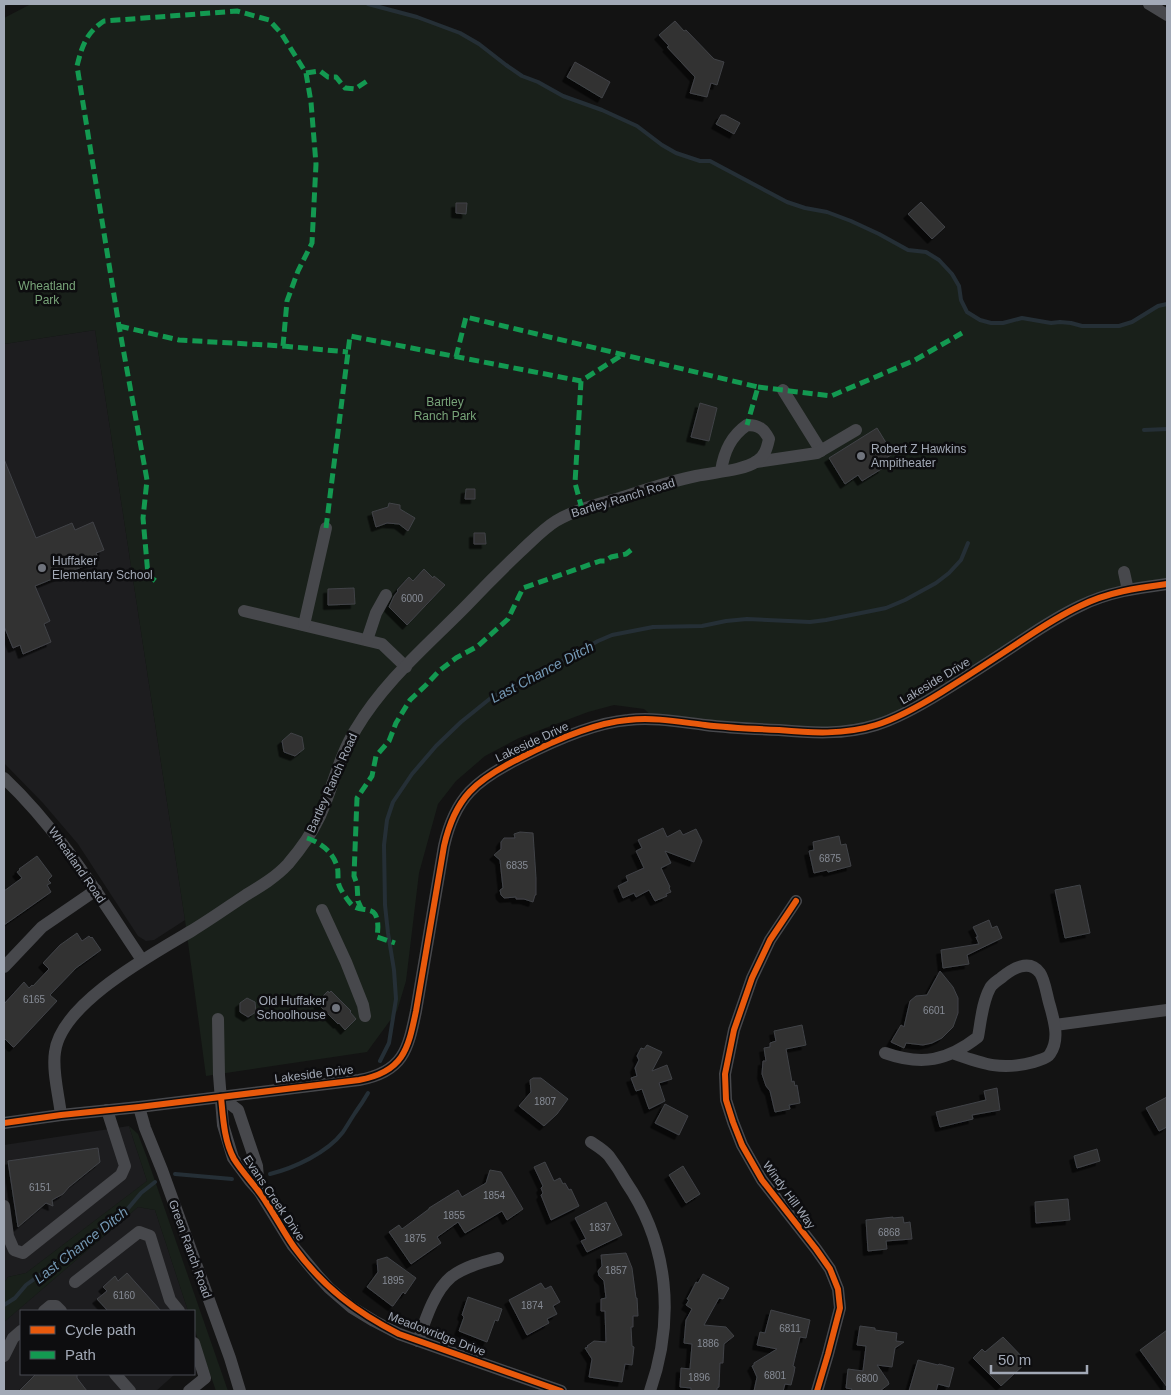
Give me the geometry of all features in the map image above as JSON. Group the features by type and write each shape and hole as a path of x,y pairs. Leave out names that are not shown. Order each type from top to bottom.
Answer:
{"street":[{"path":"1149,4 1167,15"},
{"path":"782,390 821,451"},
{"path":"721,471 730,442 736,434 748,425 761,427 769,439 767,449 756,462"},
{"name":"Bartley Ranch Road","path":"61,1115 55,1052 58,1038 65,1025 106,985 142,960 258,888 278,874 290,862 320,816 344,750 374,701 490,581 537,536 555,522 574,512 692,477 748,466 756,462 817,453 856,430"},
{"path":"304,625 326,528"},
{"path":"1124,572 1128,590"},
{"name":"Lakeside Drive","path":"4,1123 359,1080 383,1073 402,1057 413,1027 444,846 448,829 456,810 462,800 476,786 496,770 525,755 601,725 626,720 668,720 726,727 809,732 841,732 877,725 892,720 929,700 1069,612 1108,595 1167,584"},
{"path":"367,640 376,613 386,595"},
{"path":"244,611 382,644 406,667"},
{"name":"Wheatland Road","path":"4,778 45,821 69,851 142,960"},
{"path":"4,966 42,927 96,890"},
{"name":"Windy Hill Way","path":"796,901 770,940 749,986 734,1030 726,1074 726,1100 742,1145 762,1180 830,1269 838,1289 840,1308 817,1391"},
{"path":"322,910 346,962 363,1005 364,1016"},
{"path":"885,1053 898,1058 933,1060 964,1048 978,1037 985,1001 990,987 1010,970 1025,964 1035,968 1041,974 1055,1025 1054,1044 1050,1056 1019,1066 997,1067 952,1053"},
{"path":"1055,1025 1167,1010"},
{"path":"218,1019 221,1097"},
{"name":"Evans Creek Drive","path":"221,1097 238,1110 257,1166 259,1191"},
{"name":"Evans Creek Drive","path":"221,1097 223,1125 233,1158 259,1191 293,1246 318,1276"},
{"name":"Green Ranch Road","path":"138,1107 230,1358 240,1391"},
{"path":"4,1206 8,1236 14,1250 24,1253 121,1175 126,1166 107,1110"},
{"path":"591,1142 608,1155 636,1197 648,1220 656,1244 662,1270 665,1297 665,1325 660,1356 650,1391"},
{"path":"75,1282 139,1232 144,1233 150,1236 170,1300 178,1310"},
{"path":"418,1342 429,1309 451,1277 482,1262 498,1258"},
{"name":"Meadowridge Drive","path":"318,1276 329,1288 374,1322 399,1334 561,1391"},
{"path":"45,1310 50,1306 56,1306 60,1310"},
{"path":"4,1356 14,1338 20,1332"},
{"path":"189,1391 205,1378 195,1347"},
{"path":"116,1375 130,1391"}],"shaded area":[{"path":"95,330 185,920 154,940 146,941 138,936 78,844 43,803 4,763 4,344"},
{"path":"129,1126 147,1181 26,1273 8,1277 4,1283 4,1145"},
{"path":"138,1207 155,1210 188,1310 20,1310 20,1375 174,1375 156,1391 4,1391 4,1322"}],"green space":[{"name":"Bartley Ranch Park","path":"31,4 368,4 417,17 460,33 479,44 522,76 538,82 563,96 602,110 637,126 676,153 700,161 710,161 787,202 827,212 851,221 907,250 926,252 939,260 952,274 959,286 961,300 967,312 980,320 991,323 1003,323 1022,318 1051,323 1071,323 1082,326 1119,326 1132,322 1158,306 1167,304 1167,581 1099,592 899,715 834,730 653,717 644,709 614,705 588,712 519,738 485,756 456,781 438,804 419,873 406,981 397,1011 367,1052 206,1076 185,920 95,330 4,344 4,18"},
{"path":"129,1126 138,1134 146,1155 228,1391 216,1391 195,1331 195,1310 188,1310 155,1210 138,1207 4,1322 4,1283 8,1277 26,1273 147,1181"}],"building":[{"path":"675,21 714,59 724,62 717,85 711,83 707,97 690,93 695,77 667,47 669,46 659,35"},
{"path":"575,62 610,82 602,98 567,77"},
{"path":"721,115 725,115 740,123 734,134 716,124"},
{"path":"921,202 945,227 932,239 908,214"},
{"path":"456,203 467,203 466,214 456,213"},
{"path":"700,403 717,408 709,441 691,437"},
{"name":"Robert Z Hawkins Ampitheater","path":"877,428 893,454 879,462 883,468 862,481 858,475 845,484 829,458"},
{"name":"Huffaker Elementary School","path":"4,459 36,538 72,523 75,530 93,522 104,550 96,553 99,560 35,586 50,621 44,624 51,642 23,654 20,645 13,648 4,626"},
{"path":"466,489 475,489 475,499 465,499"},
{"path":"389,503 400,505 400,509 415,518 408,531 399,524 387,523 376,527 372,512 388,507"},
{"path":"474,533 485,533 486,544 474,544"},
{"path":"424,569 433,578 434,576 445,585 407,625 389,607 397,590 409,577 413,581"},
{"path":"354,588 355,604 328,605 328,589"},
{"path":"291,733 302,737 304,749 295,756 284,752 282,741"},
{"path":"663,828 667,837 680,830 683,835 696,829 702,841 694,862 665,851 671,863 661,868 671,892 666,894 667,896 655,901 649,890 636,897 634,893 623,898 618,886 628,881 626,876 644,868 636,851 642,848 638,840"},
{"path":"520,832 533,833 536,895 533,902 516,899 516,897 504,898 500,890 503,888 500,860 494,855 501,849 501,842 504,838 515,838 514,834"},
{"path":"839,836 841,845 846,844 851,866 828,872 827,870 814,873 809,851 814,850 813,842"},
{"path":"37,856 52,876 48,880 51,883 47,885 51,892 4,925 4,891 22,878 17,872 19,869"},
{"path":"1080,885 1090,933 1065,938 1055,890"},
{"path":"989,920 992,928 997,926 1002,938 967,955 969,964 943,968 941,950 979,944 973,927"},
{"path":"77,933 82,941 89,936 92,937 101,950 76,968 50,995 57,1001 13,1047 4,1038 4,1004 24,982 29,988 33,986 49,969 43,963 60,945"},
{"path":"940,971 953,987 958,998 958,1013 953,1027 942,1038 932,1043 923,1045 906,1043 904,1048 891,1042 901,1025 904,1027 910,1001 916,996 927,995"},
{"path":"328,991 329,993 331,991 351,1011 356,1019 345,1030 318,1004 318,1001"},
{"path":"247,998 255,1002 256,1012 248,1017 240,1012 240,1003"},
{"path":"802,1025 806,1045 786,1049 792,1082 794,1081 795,1086 797,1085 800,1103 789,1105 790,1109 775,1112 770,1091 762,1074 763,1061 766,1061 764,1048 770,1047 770,1043 776,1041 774,1031"},
{"path":"647,1045 662,1052 652,1071 667,1065 672,1079 659,1083 665,1101 649,1109 642,1089 636,1091 631,1078 637,1076 635,1068 639,1060 637,1056 641,1048 644,1049"},
{"path":"541,1078 568,1099 557,1114 544,1126 519,1106 531,1092 530,1080"},
{"path":"997,1088 1000,1110 972,1115 973,1119 940,1127 936,1112 986,1100 984,1091"},
{"path":"1167,1097 1167,1127 1159,1131 1146,1108"},
{"path":"665,1104 688,1116 679,1135 655,1123"},
{"path":"98,1148 100,1162 63,1194 52,1200 53,1206 46,1203 18,1227 8,1161"},
{"path":"1097,1149 1100,1161 1077,1168 1074,1156"},
{"path":"545,1162 554,1181 560,1178 569,1190 571,1189 579,1206 551,1220 541,1195 543,1193 541,1188 543,1186 534,1167"},
{"path":"683,1166 700,1194 686,1203 669,1175"},
{"path":"490,1170 501,1172 523,1209 507,1220 502,1211 465,1233 458,1222 437,1237 441,1243 411,1264 389,1232 399,1225 402,1229 429,1208 458,1190 462,1197 486,1183"},
{"path":"1068,1199 1070,1220 1036,1223 1035,1202"},
{"path":"606,1202 622,1235 587,1252 581,1241 586,1239 575,1218"},
{"path":"903,1217 904,1223 910,1222 912,1239 886,1241 887,1249 868,1251 866,1220"},
{"path":"626,1253 632,1268 638,1316 633,1316 633,1327 631,1327 632,1346 634,1347 632,1365 625,1364 622,1382 589,1377 592,1359 585,1348 594,1341 606,1342 605,1311 601,1311 601,1299 606,1298 604,1281 599,1276 598,1271 602,1266 601,1255"},
{"path":"387,1257 416,1278 405,1294 403,1292 393,1306 367,1287 378,1272 377,1260"},
{"path":"127,1273 160,1310 107,1310 97,1299 107,1291 103,1287 115,1276 118,1281"},
{"path":"703,1274 729,1288 723,1299 719,1298 704,1325 726,1327 734,1336 724,1344 723,1363 720,1363 719,1387 717,1391 691,1391 691,1388 680,1387 681,1368 690,1369 692,1344 684,1343 686,1320 692,1309 686,1305 689,1300 687,1299 696,1282 698,1283"},
{"path":"541,1283 545,1289 551,1286 560,1302 553,1306 557,1314 547,1319 549,1323 527,1335 509,1300"},
{"path":"468,1297 502,1309 498,1321 495,1320 487,1342 459,1331"},
{"path":"771,1310 810,1320 806,1338 800,1337 793,1366 795,1367 791,1385 785,1384 783,1391 754,1391 757,1377 752,1366 777,1349 757,1345 760,1332 765,1333"},
{"path":"860,1326 897,1333 896,1341 904,1342 895,1348 892,1367 877,1365 889,1384 880,1391 851,1391 852,1389 846,1388 848,1369 863,1371 866,1346 857,1345"},
{"path":"1167,1330 1167,1387 1140,1350"},
{"path":"1003,1337 1027,1362 1001,1386 973,1358 982,1349 985,1352"},
{"path":"918,1360 954,1368 949,1387 938,1384 936,1391 909,1391"},
{"path":"35,1375 77,1375 77,1378 87,1391 19,1391"}],"waterway":[{"path":"368,4 417,17 460,33 479,44 522,76 538,82 563,96 602,110 637,126 676,153 700,161 710,161 787,202 827,212 851,221 908,250 926,252 939,260 952,274 959,286 961,300 967,312 980,320 991,323 1003,323 1022,318 1051,323 1071,323 1082,326 1119,326 1132,322 1158,306 1167,304"},
{"name":"Last Chance Ditch","path":"1144,430 1167,429"},
{"name":"Last Chance Ditch","path":"380,1061 389,1043 396,999 385,905 384,845 387,820 393,802 412,774 436,746 461,722 492,697 612,635 653,627 702,626 747,619 810,622 886,608 936,583 949,573 961,560 968,543"},
{"name":"Last Chance Ditch","path":"270,1174 310,1159 328,1147 343,1132 368,1093"},
{"name":"Last Chance Ditch","path":"175,1174 232,1179"},
{"name":"Last Chance Ditch","path":"4,1305 15,1298 26,1285 87,1238 120,1218 141,1193 155,1182"}],"marked path":[{"path":"119,326 179,340 283,346 287,301 298,271 312,243 316,164 311,102 306,73 281,33 269,20 237,11 104,21 89,35 77,66 119,326 147,480 143,518 148,575 157,582"},
{"path":"306,73 320,71 328,77 336,77 345,88 355,89 367,81"},
{"path":"456,357 466,317 758,387 747,425"},
{"path":"758,387 831,396 915,360 962,333"},
{"path":"326,528 350,336 581,381"},
{"path":"283,346 348,352"},
{"path":"582,509 575,483 581,381 622,355"},
{"path":"362,910 358,901 357,884 354,876 357,798 372,776 376,756 389,741 396,723 410,700 439,671 456,658 478,646 508,619 523,588 600,561 605,561 611,557 626,554 631,550"},
{"path":"307,838 317,842 332,856 338,868 340,887 351,904 375,914 378,923 377,937 395,943"}],"cycle path":[{"path":"4,1123 359,1080 374,1076 394,1065 401,1057 410,1037 444,846 454,815 461,802 470,792 491,774 545,746 587,729 638,719 803,732 840,732 876,725 893,719 918,706 1080,606 1112,594 1167,584"},
{"path":"796,901 770,940 752,978 734,1030 725,1074 726,1100 742,1145 762,1180 830,1269 838,1289 840,1308 817,1391"},
{"path":"221,1097 226,1137 234,1159 262,1197 290,1242 317,1274 341,1297 383,1326 399,1334 561,1391"}],"place":[{"name":"Robert Z Hawkins Ampitheater","path":"861,456"},
{"name":"Huffaker Elementary School","path":"42,568"},
{"name":"Old Huffaker Schoolhouse","path":"336,1008"}],"park label":[{"name":"Wheatland Park","path":"47,293"}]}
